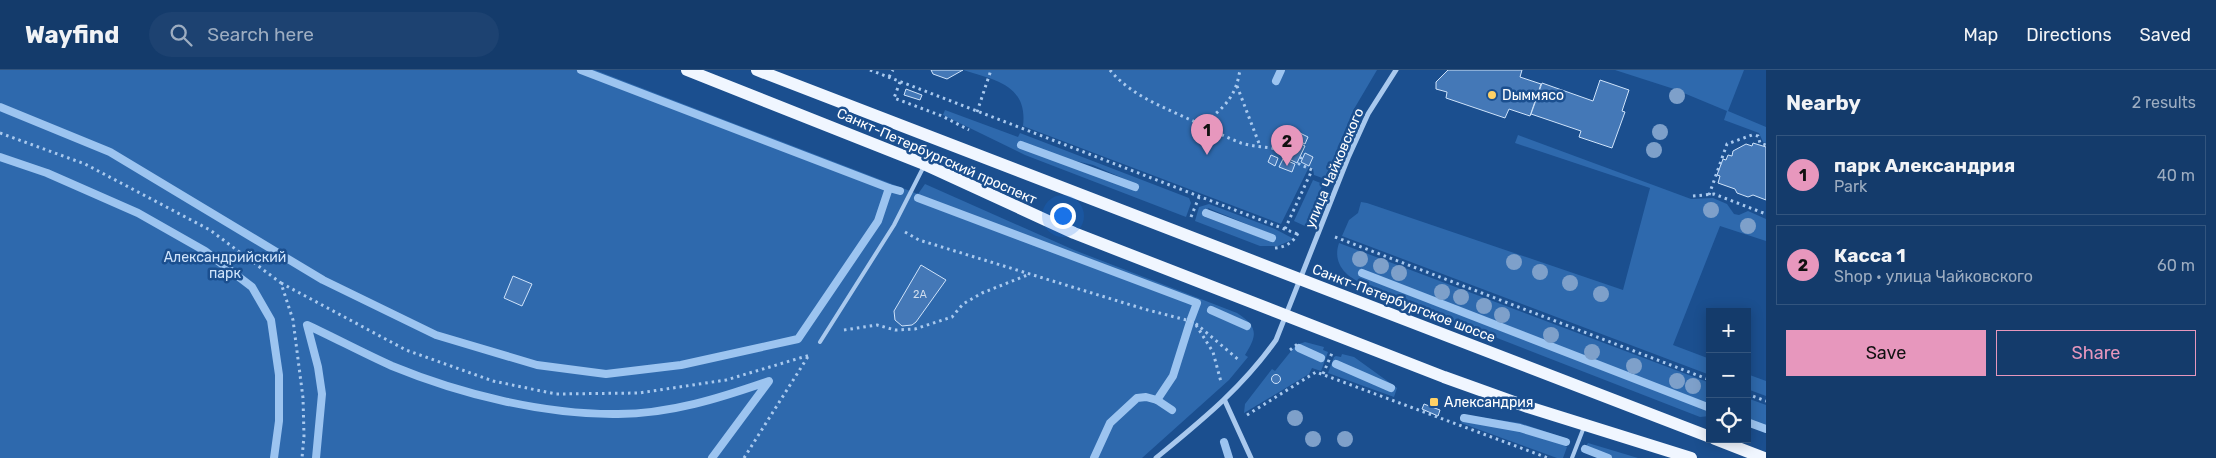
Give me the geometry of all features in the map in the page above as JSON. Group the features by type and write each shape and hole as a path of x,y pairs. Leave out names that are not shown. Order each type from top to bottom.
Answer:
{"main road":[{"name":"Санкт-Петербургский проспект","path":"687,70 924,164 1074,233 1286,316"},
{"name":"Санкт-Петербургский проспект","path":"757,70 1300,279"},
{"name":"Санкт-Петербургское шоссе","path":"1300,279 1706,435"},
{"path":"1286,316 1453,380 1585,425 1691,458"},
{"path":"1725,443 1764,458"}],"street":[{"name":"улица Чайковского","path":"1300,279 1368,114 1396,70"},
{"name":"Санкт-Петербургское шоссе","path":"1156,458 1225,401 1257,366 1276,340 1300,279"},
{"path":"1225,401 1251,458"}],"lane":[{"path":"820,342 894,225 924,164"},
{"path":"1572,458 1585,425"}],"path":[{"path":"870,70 1299,234 1295,240"},
{"path":"889,77 892,70"},
{"path":"977,112 991,70"},
{"path":"1110,70 1143,98 1199,124 1242,143 1282,149 1290,153"},
{"path":"1199,124 1212,118 1224,106 1237,86 1240,70"},
{"path":"894,98 900,82"},
{"path":"1237,86 1260,147"},
{"path":"0,133 85,164 210,230 281,283 406,350 493,381 556,394 639,393 726,380 810,355"},
{"path":"1709,194 1727,144 1752,135 1758,136 1760,143 1766,145"},
{"path":"1285,229 1312,170 1299,164 1302,158 1299,157"},
{"path":"1693,196 1714,194 1766,214"},
{"path":"1190,219 1199,197"},
{"path":"894,225 919,240 1144,309 1194,322 1238,360 1245,362"},
{"path":"1335,237 1706,378"},
{"path":"824,336 855,327 877,325 895,330 915,329 952,317 963,304 982,293 1030,274"},
{"path":"281,283 293,320 299,364 304,417 302,458"},
{"path":"1194,322 1213,352 1220,373 1225,401"},
{"path":"1289,350 1294,344 1305,341"},
{"path":"744,458 820,342"},
{"path":"1324,374 1330,357"},
{"path":"1245,417 1316,372 1548,458"},
{"path":"1751,395 1766,401"}],"green space":[{"name":"Александрийский парк","path":"0,70 595,70 918,194 925,184 1074,250 1237,313 1252,327 1254,337 1245,355 1248,357 1229,380 1142,458 0,458"},
{"path":"931,70 963,70 947,79 933,74"},
{"path":"963,70 1377,70 1354,109 1325,179 1314,175 1313,169 1309,167 1281,224 1023,126 1023,112 1020,101 1015,93 997,81"},
{"path":"1615,70 1744,70 1728,111 1766,127 1766,143 1763,142 1759,133 1724,120 1727,111 1674,89"},
{"path":"945,110 1018,137 1020,133 1189,198 1191,203 1186,217 1025,155 943,115","holes":["1021,144 1059,157 1093,165 1136,184 1135,189 1020,146"]},
{"path":"1518,135 1691,199 1713,198 1727,204 1734,214 1739,215 1748,211 1766,219 1766,241 1720,226 1673,345 1706,357 1706,373 1342,236 1349,220 1358,213 1361,202 1367,203 1623,290 1650,188 1515,143"},
{"path":"1313,180 1323,184 1305,226 1294,221"},
{"path":"1209,204 1275,229 1294,239 1278,246 1260,246 1195,221 1199,207","holes":["1208,208 1273,235 1270,241 1205,217"]},
{"path":"1339,243 1706,381 1706,404 1363,272 1362,274 1706,407 1706,416 1700,417 1364,286 1365,284 1352,278 1342,269 1337,257"},
{"path":"1305,342 1324,347 1323,350 1328,352 1321,371 1312,368 1309,374 1244,413 1245,404 1272,369 1275,371 1296,345"},
{"path":"1342,354 1354,357 1397,388 1394,397 1328,373 1334,357 1341,357","holes":["1337,363 1391,387 1391,389 1336,366"]},
{"path":"1751,375 1766,381 1766,396 1751,390"},
{"path":"1751,399 1766,405 1766,428 1751,422"},
{"path":"1465,415 1520,423 1568,439 1566,441 1520,427 1465,417"},
{"path":"1464,419 1519,430 1566,443 1565,446 1567,447 1563,458 1557,458 1461,423"},
{"path":"1588,443 1638,458 1612,458 1585,448"}],"building":[{"path":"931,70 963,70 947,79 933,74"},
{"name":"Dыммясо","path":"1448,70 1522,70 1520,77 1541,84 1530,116 1509,109 1505,118 1446,98 1447,92 1436,89 1436,82"},
{"path":"1600,80 1629,90 1622,111 1625,112 1612,148 1579,137 1581,131 1531,114 1542,83 1593,101"},
{"path":"906,89 922,95 920,100 904,95"},
{"path":"1296,131 1308,137 1305,144 1293,138"},
{"path":"1295,141 1305,146 1297,163 1287,158"},
{"path":"1753,143 1766,147 1766,200 1753,195 1748,197 1737,193 1735,189 1718,183 1720,176 1717,175 1723,159 1726,160 1728,155 1732,156 1733,151 1746,144 1752,146"},
{"path":"1305,153 1313,157 1309,166 1301,162"},
{"path":"1271,155 1278,158 1275,166 1268,162"},
{"path":"1283,159 1295,164 1292,172 1279,167"},
{"path":"921,265 946,280 916,322 912,325 902,326 895,320 894,311"},
{"path":"513,276 532,284 522,306 504,298"},
{"path":"1276,374 1281,379 1276,384 1271,379"},
{"path":"1424,404 1440,410 1438,416 1422,409"}],"waterway":[{"path":"581,70 900,191"},
{"path":"1276,81 1281,70"},
{"path":"0,107 110,152 323,280 436,335 537,365 606,374 681,365 798,339 878,221 889,188"},
{"path":"1021,145 1135,187"},
{"path":"0,157 47,173 138,213 205,251 252,287 271,320 279,375 279,421 274,458"},
{"path":"918,198 1197,303 1191,319"},
{"path":"1206,213 1272,238"},
{"path":"1362,273 1706,406"},
{"path":"1211,310 1247,326"},
{"path":"1094,458 1110,423 1137,398 1146,397 1157,400 1173,376 1190,322"},
{"path":"316,458 322,394 318,367 307,325 392,366 418,376 474,394 532,407 561,411 618,414 657,411 695,404 769,381 712,458"},
{"path":"1299,348 1321,358"},
{"path":"1336,364 1391,388"},
{"path":"1157,400 1172,410"},
{"path":"1464,418 1520,428 1566,442"},
{"path":"1751,423 1766,429"},
{"path":"1224,442 1229,458"},
{"path":"1585,449 1608,458"}],"place":[{"name":"Dыммясо","path":"1492,95"},
{"name":"парк Александрия","path":"1207,155"},
{"name":"Касса 1","path":"1287,166"},
{"name":"Александрия","path":"1434,402"}]}
